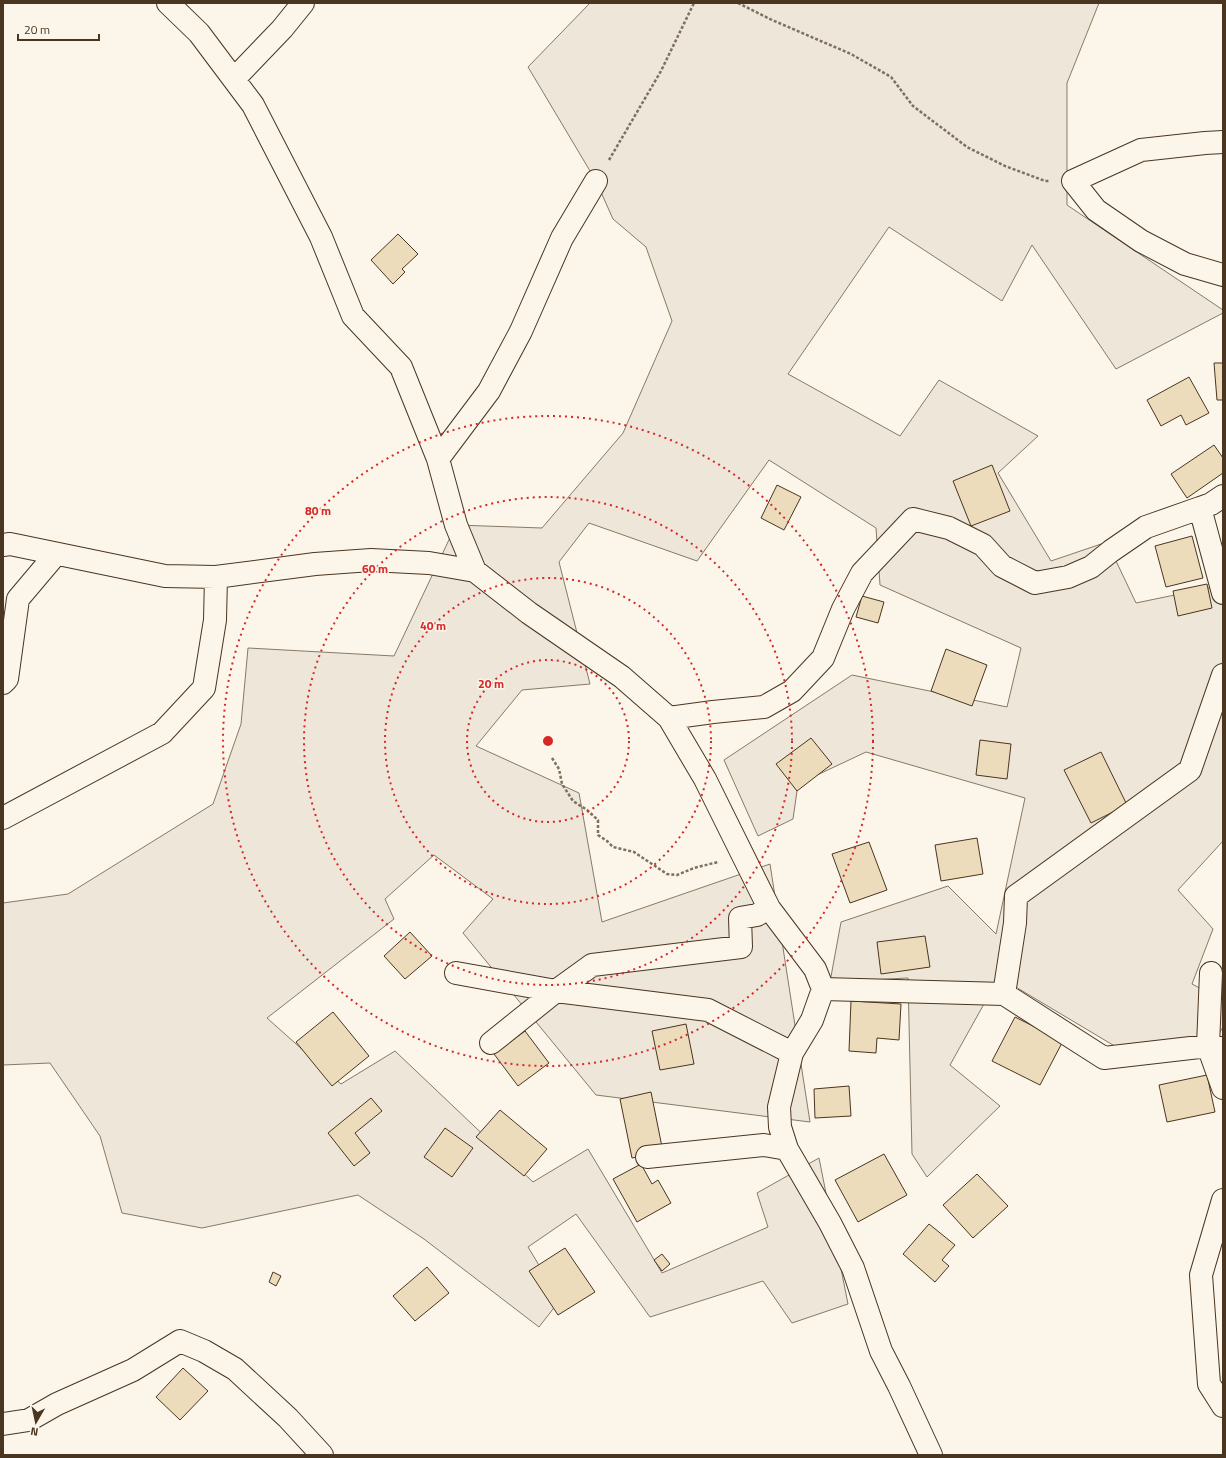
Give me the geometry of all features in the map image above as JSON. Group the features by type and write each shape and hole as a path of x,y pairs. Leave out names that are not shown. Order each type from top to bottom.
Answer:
{"street":[{"path":"168,3 199,33 253,105 321,236 353,316 401,367 438,459 456,525 475,570 529,613 622,677 669,718 705,779 769,908 815,969 823,988 812,1020 792,1053 779,1107 780,1126 787,1149 830,1223 853,1268 881,1351 931,1455"},
{"path":"234,79 282,29 303,3"},
{"path":"1223,142 1141,150 1073,181 1096,210 1141,241 1185,264 1223,275"},
{"path":"438,459 489,391 521,331 562,238 596,181"},
{"path":"669,718 764,707 792,691 823,658 842,609 862,573 912,519 950,528 983,545 1002,566 1035,583 1068,577 1090,567 1146,527 1211,504 1223,496"},
{"path":"1200,508 1223,593"},
{"path":"3,545 10,544 165,576 216,577 316,564 371,560 429,563 475,570"},
{"path":"3,683 7,678 18,599 56,554"},
{"path":"3,818 162,733 204,688 215,620 216,577"},
{"path":"1004,994 1015,923 1016,896 1190,770 1223,675"},
{"path":"491,1043 556,991 592,965 740,947 740,918 757,915 769,908"},
{"path":"456,973 556,991 708,1010 792,1053"},
{"path":"1211,973 1215,1047 1223,1088"},
{"path":"823,988 1004,994 1104,1058 1215,1047"},
{"path":"647,1157 764,1145 787,1149"},
{"path":"1223,1200 1201,1275 1209,1384 1223,1406"},
{"path":"3,1424 29,1420 57,1404 133,1370 180,1341 204,1351 235,1369 288,1418 322,1455"}],"path":[{"path":"596,181 661,71 694,3"},
{"path":"738,3 772,20 851,54 891,77 913,106 967,147 1005,166 1045,181 1073,181"},
{"path":"552,758 558,769 562,784 573,800 598,820 598,835 613,846 634,852 667,874 678,875 694,868 719,862"}],"shaded area":[{"path":"590,3 1099,3 1067,83 1067,205 1223,310 1223,313 1116,369 1032,245 1002,301 889,227 788,374 900,436 939,380 1038,436 998,473 1051,561 1107,542 1136,603 1223,585 1223,841 1178,890 1213,929 1192,984 1223,1000 1223,1027 1217,1037 1123,1051 999,977 950,1065 1000,1106 927,1177 912,1154 908,978 830,982 841,922 948,886 996,934 1025,798 866,752 798,784 793,819 758,836 724,760 852,675 1007,707 1021,648 880,585 876,528 769,460 697,561 589,523 559,562 590,684 522,690 476,746 579,793 602,922 770,864 810,1122 596,1095 463,933 493,899 434,855 385,899 394,919 267,1018 341,1084 395,1051 533,1182 588,1149 662,1273 768,1227 757,1193 819,1158 848,1304 792,1323 763,1281 650,1317 576,1214 528,1247 560,1300 539,1327 424,1239 358,1195 202,1228 122,1213 100,1136 50,1063 3,1065 3,903 68,894 213,804 241,724 248,648 394,656 456,525 542,528 623,433 672,321 646,247 613,219 596,181 528,67"}],"building":[{"path":"398,234 418,254 402,269 405,272 393,284 371,260"},
{"path":"1214,363 1223,363 1223,400 1217,400"},
{"path":"1189,377 1209,413 1186,425 1181,415 1161,426 1147,400"},
{"path":"1214,445 1223,458 1223,473 1187,498 1171,474"},
{"path":"992,465 1010,511 971,526 953,481"},
{"path":"777,485 801,497 784,530 761,518"},
{"path":"1192,536 1203,578 1166,587 1155,546"},
{"path":"1207,584 1212,608 1178,616 1173,591"},
{"path":"862,596 884,602 878,623 856,617"},
{"path":"946,649 987,665 972,706 931,691"},
{"path":"811,738 832,764 797,791 776,764"},
{"path":"980,740 1011,744 1007,779 976,775"},
{"path":"1101,752 1127,805 1091,823 1064,770"},
{"path":"977,838 983,874 941,881 935,845"},
{"path":"869,842 887,890 850,903 832,854"},
{"path":"410,932 432,956 405,979 384,956"},
{"path":"925,936 930,967 881,974 877,942"},
{"path":"851,1001 901,1004 899,1040 877,1038 876,1053 849,1051"},
{"path":"333,1012 369,1056 332,1086 296,1042"},
{"path":"1015,1017 1063,1041 1040,1085 992,1061"},
{"path":"686,1024 694,1064 660,1070 652,1031"},
{"path":"525,1031 549,1063 518,1086 494,1054"},
{"path":"1207,1075 1215,1112 1167,1122 1159,1085"},
{"path":"849,1086 851,1116 815,1118 814,1089"},
{"path":"651,1092 663,1152 632,1158 620,1099"},
{"path":"371,1098 382,1111 355,1133 370,1153 354,1166 328,1133"},
{"path":"500,1110 547,1149 524,1176 476,1137"},
{"path":"445,1128 473,1148 452,1177 424,1157"},
{"path":"884,1154 907,1195 858,1222 835,1180"},
{"path":"641,1164 652,1184 658,1180 671,1203 637,1222 613,1179"},
{"path":"977,1174 1008,1206 973,1238 943,1205"},
{"path":"929,1224 955,1245 942,1260 949,1266 935,1282 903,1254"},
{"path":"565,1248 595,1292 558,1315 529,1271"},
{"path":"662,1254 670,1264 662,1271 654,1260"},
{"path":"427,1267 449,1293 415,1321 393,1296"},
{"path":"273,1272 281,1276 276,1286 269,1282"},
{"path":"183,1368 208,1391 180,1420 156,1397"}]}
